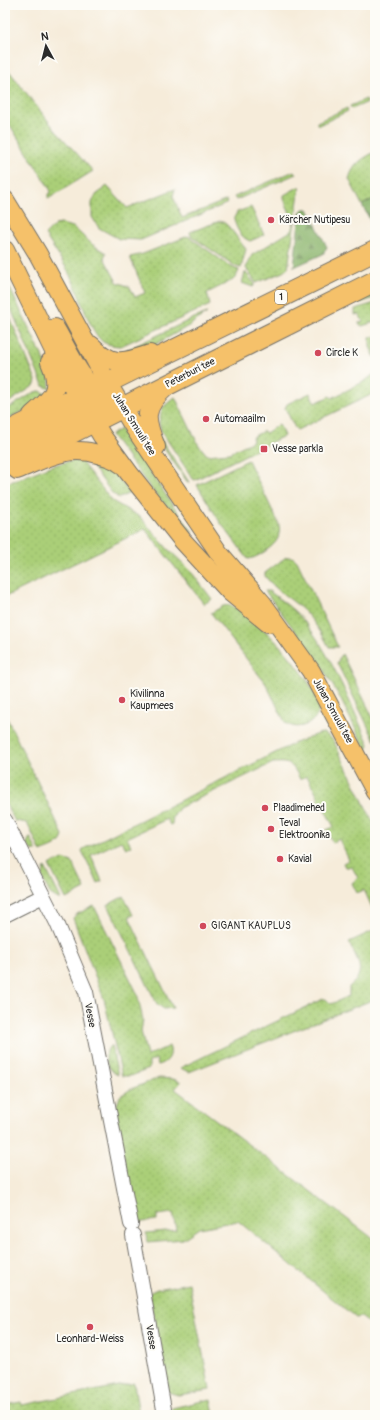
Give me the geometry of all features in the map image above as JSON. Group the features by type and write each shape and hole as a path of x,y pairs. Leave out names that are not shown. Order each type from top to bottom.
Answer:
{"highway":[{"name":"Peterburi tee","path":"5,465 20,459 93,399 189,341 375,251"},
{"name":"Peterburi tee","path":"13,429 93,399 122,407 375,281"}],"main road":[{"name":"Juhan Smuuli tee","path":"5,200 86,340 93,399 129,473 183,541 230,592 283,635"},
{"path":"5,451 70,419 93,399 48,316 8,255"},
{"path":"8,255 33,327 56,377 54,393 49,401 13,429"},
{"path":"86,340 107,359 122,362 139,359 189,341"},
{"path":"168,477 148,429 146,416 155,398 172,382"},
{"name":"Juhan Smuuli tee","path":"93,399 122,407 219,553 263,604 283,635 298,653 323,691 375,791"},
{"path":"5,474 60,453 77,450 96,453 116,460 129,473"}],"street":[{"name":"Vesse","path":"5,820 43,896 86,992 166,1415"},
{"path":"5,915 43,896"}],"green space":[{"path":"10,72 56,131 93,171 48,199 48,194 51,191 8,122 5,124 5,74"},
{"path":"366,99 368,102 352,109 350,106"},
{"path":"347,108 348,111 319,125 317,124 317,122"},
{"path":"375,152 375,198 362,205 349,179 358,162"},
{"path":"294,171 296,174 236,200 234,197"},
{"path":"107,186 127,208 175,189 173,196 182,218 227,200 228,203 141,240 119,239 99,228 92,217 92,203 95,196"},
{"path":"300,186 288,268 283,272 256,283 246,268 252,255 291,231 294,223 284,199 284,195"},
{"path":"375,198 375,229 362,205"},
{"path":"251,207 264,235 250,241 239,232 234,218 237,212"},
{"path":"303,209 308,209 327,247 323,254 294,267 300,212"},
{"path":"220,221 224,222 231,229 246,249 241,268 235,266 191,236 190,232"},
{"path":"61,224 73,227 93,245 106,253 104,258 117,282 130,287 135,297 145,293 130,257 143,254 188,236 231,267 239,270 233,280 207,293 210,305 121,346 110,345 103,342 93,330 71,277 45,235 55,225"},
{"path":"245,272 255,284 253,287 242,283"},
{"path":"5,278 49,370 50,389 44,386 41,381 5,294"},
{"path":"375,292 375,298 357,304 362,298"},
{"path":"375,303 375,322 362,326 358,323 363,321 359,314 355,315 355,309"},
{"path":"207,313 187,327 149,348 120,353 194,318"},
{"path":"10,318 36,380 35,385 5,405 10,340"},
{"path":"375,336 375,358 370,347 370,338"},
{"path":"375,373 375,393 297,430 295,428 285,408 287,404 310,393 315,403 330,396 332,398 365,381"},
{"path":"40,391 47,394 26,410 6,419 5,414 7,409 35,392"},
{"path":"175,397 198,444 207,455 229,453 253,441 252,437 264,431 266,433 279,424 284,436 195,480 161,431 159,423 162,408"},
{"path":"120,429 193,532 192,533 155,494 111,435"},
{"path":"158,435 189,482 188,483 158,440"},
{"path":"90,457 111,470 130,493 119,498 112,493 89,462"},
{"path":"82,460 83,464 112,501 140,517 167,548 189,569 212,599 204,604 145,529 5,597 5,484 60,463"},
{"path":"248,460 278,522 280,530 278,538 273,545 260,554 248,559 220,522 197,485"},
{"path":"286,557 293,557 297,561 338,647 329,647 317,627 306,613 273,585 265,576 265,573"},
{"path":"265,591 269,591 284,602 303,620 325,652 369,744 366,750 339,696 322,667"},
{"path":"230,605 242,612 268,634 304,675 318,701 319,708 318,714 309,723 297,727 290,726 285,722 266,684 211,613 223,606"},
{"path":"342,654 375,722 375,741 337,663"},
{"path":"5,714 63,835 58,844 41,852 27,823 15,821 5,803"},
{"path":"323,733 330,737 334,742 375,826 375,914 364,890 357,893 352,883 358,878 352,867 345,867 343,863 349,860 339,839 333,843 326,830 334,827 321,803 314,806 313,803 319,799 307,776 300,779 293,767 284,763 273,763 179,808 173,817 172,824 170,825 167,819 127,838 131,846 126,848 121,841 91,855 102,881 98,883 82,851 83,849 295,743"},
{"path":"30,837 37,851 31,850 26,845"},
{"path":"63,859 72,862 85,889 66,899 49,865"},
{"path":"45,867 60,897 60,900 50,894 42,878"},
{"path":"124,896 133,915 129,917 173,1008 164,1009 157,1004 108,905"},
{"path":"94,906 137,993 143,1020 141,1031 147,1056 169,1046 170,1049 169,1058 162,1064 158,1065 156,1059 149,1062 149,1069 131,1076 122,1076 104,999 73,918 77,914"},
{"path":"375,930 375,999 189,1072 180,1068 323,999 326,999 331,1004 349,996 349,987 358,976 359,966 358,960 349,942"},
{"path":"111,1045 118,1075 108,1066 106,1058 106,1053"},
{"path":"159,1078 173,1079 181,1082 175,1089 375,1240 375,1328 361,1317 356,1318 238,1221 199,1228 183,1239 147,1242 146,1233 176,1230 173,1213 157,1215 157,1220 135,1223 115,1110 120,1096 131,1089"},
{"path":"189,1283 210,1390 178,1395 168,1392 149,1293 157,1289"},
{"path":"134,1383 139,1415 5,1415 5,1405 21,1402 22,1405"},
{"path":"211,1399 214,1415 171,1415 172,1408"}],"place":[{"name":"Kärcher Nutipesu","path":"271,220"},
{"name":"Circle K","path":"318,353"},
{"name":"Automaailm","path":"206,419"},
{"name":"Vesse parkla","path":"264,449"},
{"name":"Kivilinna Kaupmees","path":"122,700"},
{"name":"Plaadimehed","path":"265,808"},
{"name":"Teval Elektroonika","path":"271,829"},
{"name":"Kavial","path":"280,859"},
{"name":"GIGANT KAUPLUS","path":"203,926"},
{"name":"Leonhard-Weiss","path":"90,1327"}]}
